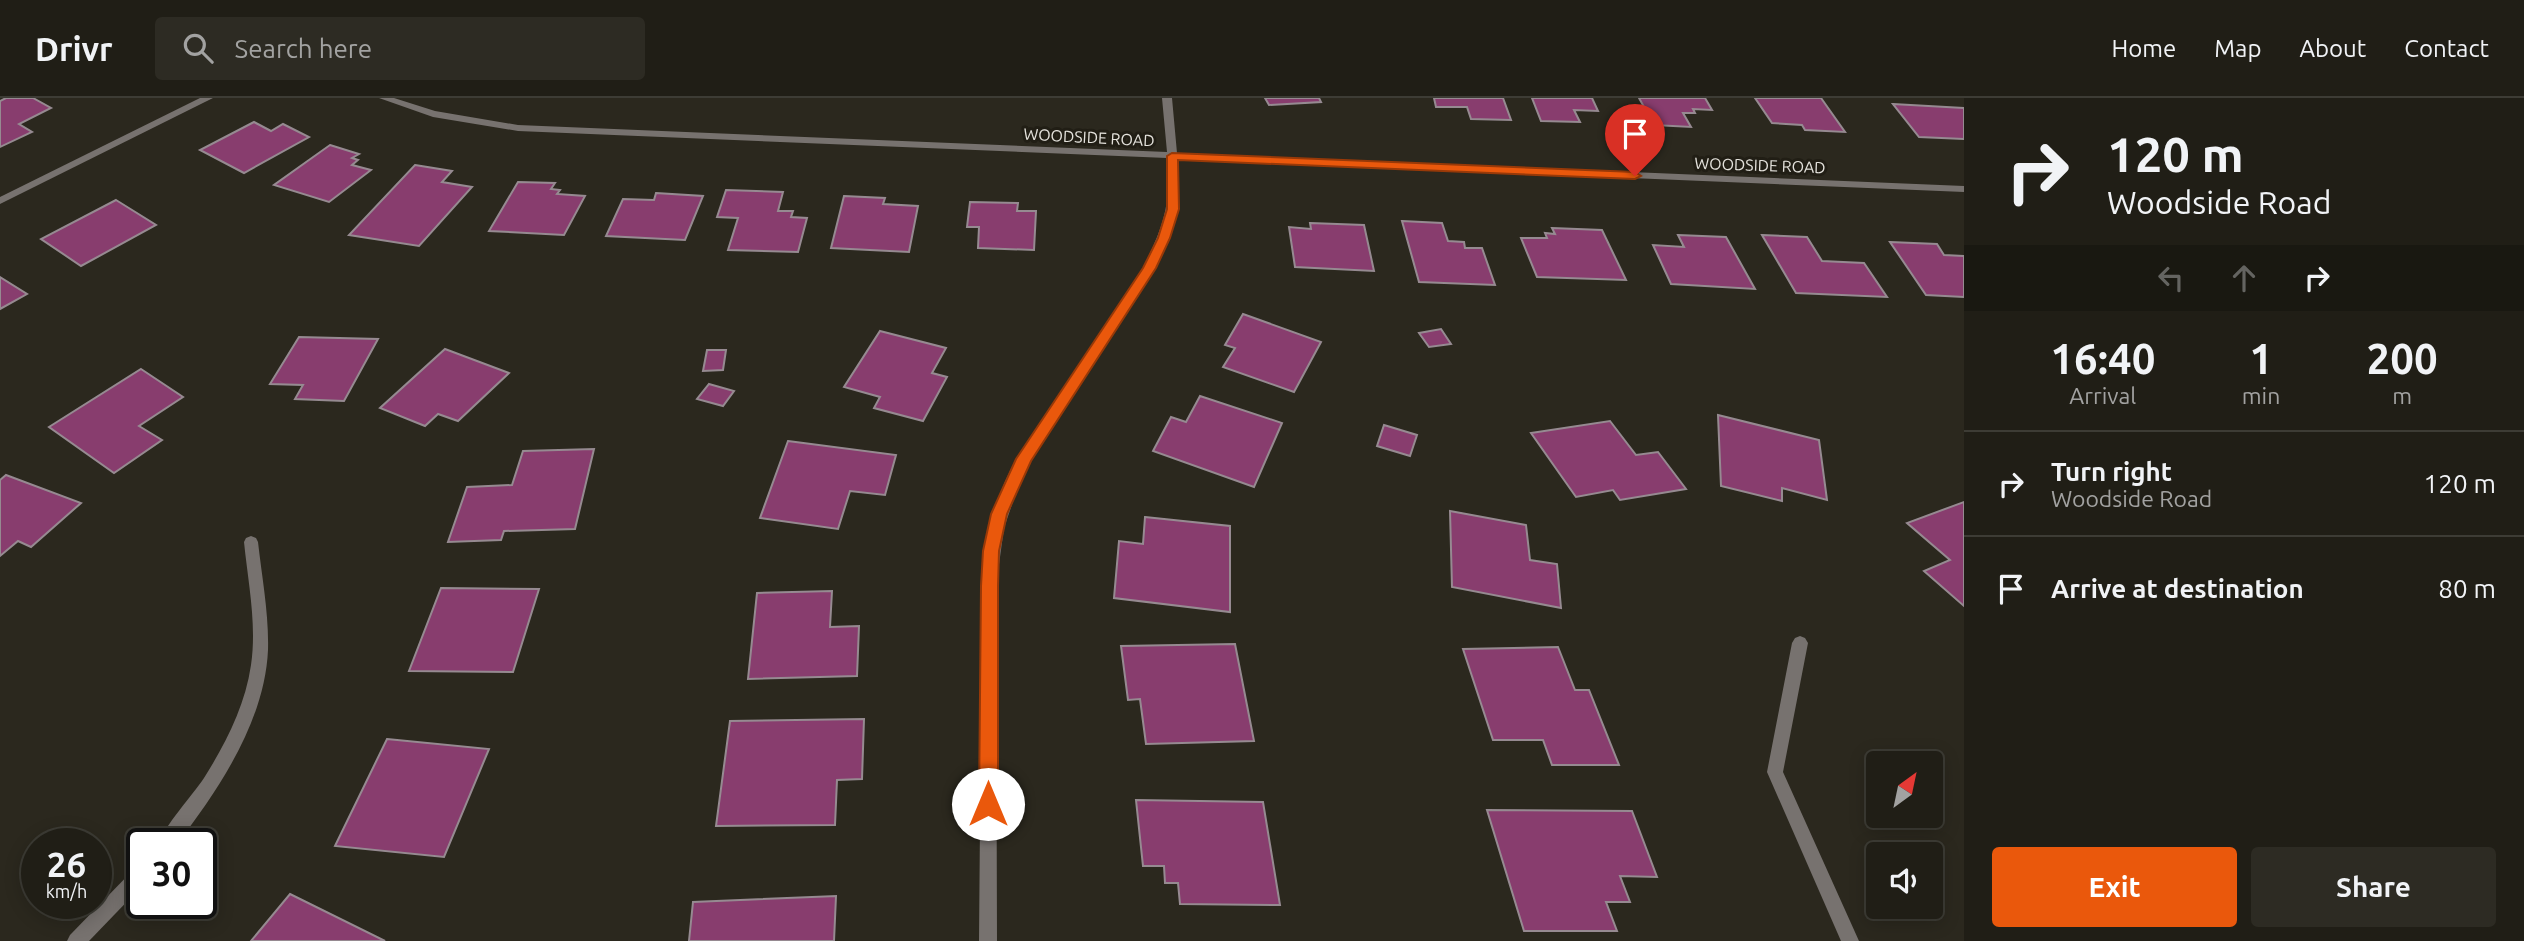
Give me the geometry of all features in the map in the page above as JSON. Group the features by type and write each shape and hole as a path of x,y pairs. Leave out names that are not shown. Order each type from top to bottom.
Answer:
{"street":[{"path":"0,201 208,98"},
{"name":"WOODSIDE ROAD","path":"384,98 433,114 518,128 1964,189"},
{"path":"988,941 991,551 999,514 1024,459 1149,268 1164,238 1173,209 1167,98"},
{"path":"177,828 218,769 253,690 259,665 260,638 251,542"},
{"path":"1800,643 1775,772 1850,941"},
{"path":"76,941 126,889"}],"building":[{"path":"6,98 33,98 51,108 19,124 32,132 0,147 0,101"},
{"path":"1265,98 1319,98 1321,102 1269,105"},
{"path":"1434,98 1503,98 1511,120 1471,119 1467,107 1436,107"},
{"path":"1532,98 1592,98 1598,111 1574,110 1580,122 1541,121"},
{"path":"1639,98 1705,98 1712,110 1693,109 1695,113 1683,113 1691,127 1654,125"},
{"path":"1755,98 1821,98 1845,132 1805,130 1802,125 1772,123"},
{"path":"1893,104 1964,108 1964,139 1919,137"},
{"path":"254,122 271,131 283,124 309,137 244,173 200,150"},
{"path":"330,145 359,154 352,158 358,160 352,165 371,170 329,202 274,185"},
{"path":"415,165 452,171 442,182 472,187 419,246 349,235"},
{"path":"518,182 555,183 551,189 560,190 557,194 585,196 564,235 489,231"},
{"path":"726,190 783,192 778,211 793,211 791,217 807,218 798,252 728,250 738,218 717,217"},
{"path":"656,193 703,196 685,240 606,236 623,199 654,200"},
{"path":"844,196 885,198 883,204 918,206 909,252 831,248"},
{"path":"116,200 156,225 81,266 41,239"},
{"path":"970,202 1018,203 1017,211 1036,211 1034,250 978,248 979,227 967,227"},
{"path":"1402,221 1442,223 1448,241 1464,242 1465,248 1482,248 1495,285 1419,282"},
{"path":"1310,223 1364,225 1374,271 1295,267 1289,227 1311,229"},
{"path":"1552,228 1602,230 1626,280 1537,277 1521,238 1547,238 1545,233 1555,234"},
{"path":"1678,235 1726,237 1755,289 1671,284 1653,245 1684,247"},
{"path":"1762,235 1807,237 1822,261 1864,263 1887,297 1796,293"},
{"path":"1890,242 1937,244 1944,255 1964,256 1964,297 1926,295"},
{"path":"0,277 27,294 0,309"},
{"path":"1243,314 1321,342 1294,392 1223,367 1235,348 1225,345"},
{"path":"1441,329 1451,344 1429,347 1419,333"},
{"path":"880,331 946,348 932,373 947,377 923,421 874,408 880,397 844,387"},
{"path":"299,337 378,339 344,401 295,399 303,385 270,384"},
{"path":"445,349 509,373 458,421 438,414 425,426 380,408"},
{"path":"707,350 726,350 723,370 703,371"},
{"path":"141,369 183,397 139,426 162,440 114,473 49,427"},
{"path":"709,384 734,391 723,406 697,399"},
{"path":"1200,396 1282,423 1254,487 1153,451 1171,417 1186,422"},
{"path":"1718,415 1819,440 1827,500 1782,488 1782,501 1721,486"},
{"path":"1610,421 1636,455 1658,452 1686,489 1620,500 1613,490 1576,497 1531,433"},
{"path":"1384,425 1417,435 1410,456 1377,446"},
{"path":"788,441 896,455 885,495 850,491 838,529 760,518"},
{"path":"594,449 575,529 504,531 501,540 448,542 467,487 512,485 523,451"},
{"path":"6,475 81,503 31,547 18,541 0,556 0,480"},
{"path":"1964,502 1964,606 1924,571 1950,560 1907,523"},
{"path":"1450,511 1526,525 1530,560 1557,564 1561,608 1452,587"},
{"path":"1145,517 1230,526 1230,612 1114,598 1119,541 1143,544"},
{"path":"441,588 539,589 513,672 409,671"},
{"path":"832,591 830,627 859,626 857,676 748,679 757,593"},
{"path":"1235,644 1254,741 1146,744 1140,699 1128,700 1121,646"},
{"path":"1558,647 1575,690 1589,690 1619,765 1552,765 1543,740 1493,740 1463,649"},
{"path":"864,719 862,779 837,780 835,825 716,826 730,721"},
{"path":"387,739 489,749 444,857 335,846"},
{"path":"1136,800 1263,802 1280,905 1180,904 1178,883 1165,883 1164,866 1143,866"},
{"path":"1487,810 1632,811 1657,877 1620,876 1630,902 1606,902 1617,931 1524,931"},
{"path":"290,894 385,941 251,941"},
{"path":"836,896 834,941 689,941 693,902"}],"route":[{"path":"988,804 989,586 991,551 999,514 1024,459 1149,268 1164,238 1173,209 1172,156 1635,176"}]}
